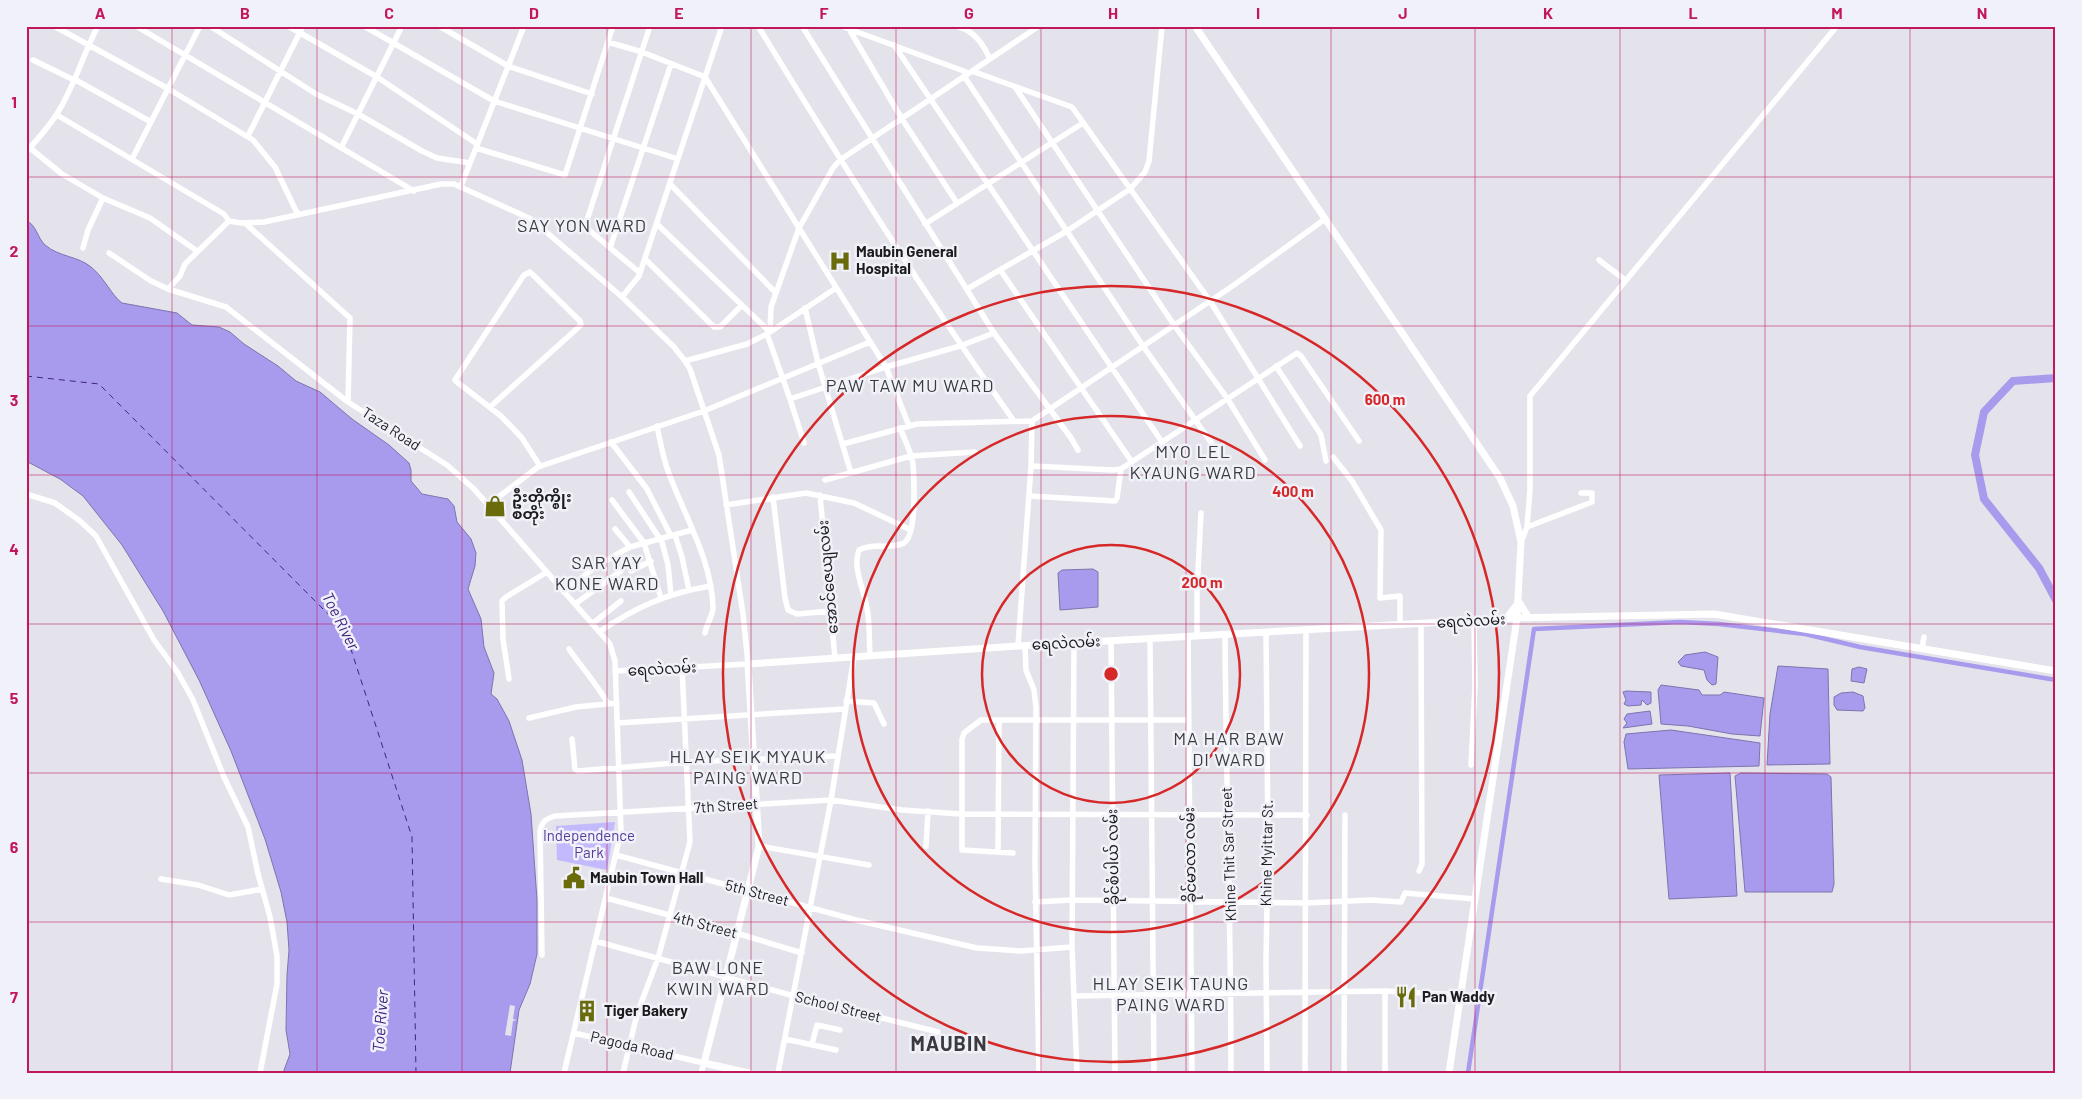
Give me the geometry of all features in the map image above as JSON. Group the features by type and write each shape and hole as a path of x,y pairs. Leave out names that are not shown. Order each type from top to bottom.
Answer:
{"main road":[{"path":"1195,26 1500,478 1513,506 1522,542 1517,618 1449,1073"},
{"path":"1519,602 1529,618"},
{"path":"1506,619 1519,602"},
{"name":"ရေလဲလမ်း","path":"748,664 1188,636 1517,618 1714,614 2056,671"},
{"path":"704,1062 724,977 759,846 748,664"},
{"name":"Pagoda Road","path":"704,1062 749,1073"}],"street":[{"path":"54,26 167,88 248,136 266,154 275,167 298,215"},
{"path":"98,26 88,44 57,115 50,126 28,150 62,174 84,185 103,198 150,218 197,251"},
{"path":"136,26 414,191"},
{"path":"132,159 200,26"},
{"path":"210,26 316,94 358,114 437,158 470,163"},
{"path":"288,26 377,77 477,146 565,175 613,26"},
{"path":"248,136 302,26"},
{"path":"364,26 494,101 678,160"},
{"path":"341,148 402,26"},
{"path":"439,26 508,66 592,94"},
{"path":"461,186 524,26"},
{"path":"640,274 589,230 586,223 650,26"},
{"path":"622,296 638,280 722,26"},
{"path":"758,26 840,160 960,346 1014,421"},
{"path":"802,26 994,333 1078,450"},
{"path":"841,26 969,74 1016,87 1072,107 1210,301 1300,446"},
{"path":"956,26 964,28 982,42 990,59"},
{"path":"804,443 769,333 771,307 799,228 833,168 840,160 1038,26"},
{"path":"967,289 1001,271 1100,211 1130,189 1145,172 1148,161 1162,26"},
{"path":"1522,542 1527,527 1530,490 1530,396 1837,26"},
{"path":"848,29 902,119 957,203"},
{"path":"608,42 642,52 705,77 886,367 909,426"},
{"path":"894,45 1162,442"},
{"path":"33,60 74,79 150,122"},
{"path":"610,248 671,64"},
{"path":"969,74 1021,162 1143,346 1220,454"},
{"path":"1016,87 1174,325 1227,398 1265,460"},
{"path":"57,115 224,214 230,221 245,223 264,222 441,184 461,186 531,219 622,296 674,347 690,370 719,455 744,614 748,664"},
{"path":"925,224 1084,123"},
{"path":"670,184 776,292"},
{"path":"82,248 103,198"},
{"path":"843,444 900,428 922,424 1032,421 1210,301 1325,219"},
{"path":"168,289 178,279 185,264 230,221"},
{"path":"245,223 350,318 348,402"},
{"path":"657,224 769,333"},
{"name":"Taza Road","path":"109,253 152,281 168,289 226,306 348,402 447,465 474,489 610,644 613,651 617,702 621,832 564,1073"},
{"path":"645,259 714,327 720,327 724,324 742,305"},
{"path":"1599,260 1625,280"},
{"path":"1001,271 1132,462"},
{"path":"490,407 581,325 580,321 530,272 524,276 456,378 457,382 501,416 522,438 540,466"},
{"path":"684,360 748,344 769,333 836,288"},
{"path":"805,308 818,363 851,474"},
{"path":"790,399 886,367 960,346 994,333"},
{"path":"488,505 540,466 704,410 870,342"},
{"path":"1031,466 1121,469 1276,366 1299,353 1359,441"},
{"path":"1276,366 1321,435 1326,462"},
{"path":"1032,421 1021,646 1026,670 1034,690 1036,719 1035,902 1039,1073"},
{"path":"657,426 667,468 692,530 711,586 713,611 704,633"},
{"path":"870,656 868,610 861,584 857,556 859,550 866,546 902,544 907,540 911,530 914,514 913,464 900,428"},
{"path":"612,442 647,488 673,536 682,556 689,590"},
{"path":"825,480 911,456 975,452"},
{"path":"1333,457 1352,481 1381,530 1380,598 1400,596 1400,625"},
{"path":"1029,496 1115,501 1121,469"},
{"path":"629,492 660,539 668,566 672,595"},
{"path":"726,505 806,493 854,503 911,530"},
{"path":"1527,527 1592,502 1592,493 1581,493"},
{"path":"26,494 55,503 80,521 96,536 154,640 178,673 193,700 224,777 248,827 275,946 277,984 260,1073"},
{"name":"အောင်ဇေယျလမ်း","path":"820,495 835,658"},
{"path":"773,497 788,610 797,614 831,611"},
{"path":"612,500 644,543 661,598"},
{"path":"1197,636 1201,513"},
{"path":"615,529 630,547"},
{"path":"564,592 595,567 630,547 692,530"},
{"path":"631,571 651,561"},
{"path":"575,604 621,571"},
{"path":"510,679 502,639 502,601 547,572"},
{"path":"599,632 621,617 661,598 711,586"},
{"path":"592,624 621,601"},
{"path":"1471,765 1475,686 1474,621"},
{"path":"1419,871 1422,864 1421,624"},
{"path":"1305,1073 1306,630"},
{"name":"Khine Myittar St.","path":"1266,632 1268,814 1267,1073"},
{"name":"Khine Thit Sar Street","path":"1225,634 1227,814 1231,901 1231,1073"},
{"name":"ခိုင်မာလာ လမ်း","path":"1188,636 1192,1073"},
{"path":"1922,648 1924,637"},
{"path":"1150,639 1154,1073"},
{"name":"ခိုင်စံပါယ် လမ်း","path":"1111,641 1115,1073"},
{"path":"1074,643 1072,947 1077,1073"},
{"path":"569,649 587,676 599,688 608,704"},
{"path":"778,1073 831,800 854,657"},
{"name":"ရေလဲလမ်း","path":"615,671 748,664"},
{"path":"623,1073 637,1014 658,958 690,842 682,668"},
{"path":"846,701 874,702 884,724"},
{"path":"529,718 562,710 617,702"},
{"path":"618,723 845,709"},
{"path":"1014,853 962,852 963,736 979,721 1036,719 1189,720"},
{"path":"998,852 999,720"},
{"path":"572,739 576,770 754,758 837,756"},
{"name":"7th Street","path":"542,955 540,831 542,823 546,818 555,816 831,800 928,812 961,814 1307,815"},
{"path":"926,846 928,812"},
{"path":"1344,1073 1345,815"},
{"path":"759,846 869,866"},
{"name":"5th Street","path":"616,855 856,920 977,948 1021,951 1072,947"},
{"path":"161,879 198,885 229,895 262,889"},
{"path":"1035,902 1072,900 1306,903 1371,900 1401,902 1405,893 1475,899"},
{"name":"4th Street","path":"606,898 802,953"},
{"name":"School Street","path":"595,941 794,996 938,1032"},
{"path":"1385,991 1385,1073"},
{"path":"1074,996 1231,995 1385,991 1460,995"},
{"path":"812,1044 817,1025 840,1030"},
{"name":"Pagoda Road","path":"574,1033 704,1062"},
{"path":"785,1038 836,1050"},
{"path":"701,1073 704,1062"}],"green space":[{"name":"Independence Park","path":"615,822 607,870 557,860 556,826"}],"water":[{"name":"Toe River","path":"26,220 30,222 40,239 50,249 86,263 91,267 122,303 177,313 192,325 219,327 230,332 296,381 320,392 352,419 389,445 409,463 411,481 422,494 448,499 454,506 457,522 471,539 476,553 475,566 468,589 481,619 484,647 494,673 491,694 497,699 509,721 522,760 531,814 537,900 537,954 530,984 519,1010 510,1073 283,1073 290,1054 286,1030 289,950 287,922 281,892 265,839 231,751 199,680 163,611 122,545 83,496 60,479 26,461"},
{"path":"1093,569 1098,572 1098,607 1060,610 1058,573 1062,570"},
{"path":"1705,652 1718,657 1716,684 1712,685 1707,680 1704,670 1681,666 1678,662 1685,655"},
{"path":"1778,666 1828,669 1830,764 1767,765 1770,714"},
{"path":"1859,667 1867,669 1864,683 1851,681 1852,669"},
{"path":"1661,685 1699,690 1702,695 1720,695 1724,692 1764,698 1760,736 1661,724 1658,690"},
{"path":"1623,692 1651,692 1651,703 1647,705 1642,700 1641,705 1628,706 1624,704 1626,700"},
{"path":"1853,692 1863,696 1865,708 1863,711 1837,710 1834,705 1834,697 1841,693"},
{"path":"1650,711 1652,724 1623,728 1627,723 1624,719 1627,714"},
{"path":"1671,730 1760,743 1759,766 1628,769 1624,742 1626,734"},
{"path":"1730,773 1737,896 1669,899 1659,775"},
{"path":"1741,773 1827,774 1831,777 1834,884 1832,892 1745,892 1735,776"}],"pier":[{"path":"510,1005 515,1006 513,1019 517,1020 513,1021 511,1036 505,1035"}],"waterway":[{"path":"2056,378 2013,381 1984,412 1975,455 1984,499 2039,568 2056,600"},
{"path":"1468,1073 1534,629 1680,622 1719,624 1805,634 1860,647 2056,680"}],"ferry route":[{"path":"26,376 99,384 345,631 412,837 416,1073"}],"place":[{"name":"Maubin General Hospital","path":"840,261"},
{"name":"ဦးတိုက္စိုး စတိုး","path":"495,506"},
{"name":"Maubin Town Hall","path":"574,878"},
{"name":"Pan Waddy","path":"1406,997"},
{"name":"Tiger Bakery","path":"587,1011"}],"district":[{"name":"SAY YON WARD","path":"582,226"},
{"name":"PAW TAW MU WARD","path":"910,386"},
{"name":"MYO LEL KYAUNG WARD","path":"1193,462"},
{"name":"SAR YAY KONE WARD","path":"607,573"},
{"name":"MA HAR BAW DI WARD","path":"1229,750"},
{"name":"HLAY SEIK MYAUK PAING WARD","path":"748,768"},
{"name":"BAW LONE KWIN WARD","path":"718,978"},
{"name":"HLAY SEIK TAUNG PAING WARD","path":"1171,994"},
{"name":"MAUBIN","path":"949,1044"}]}
